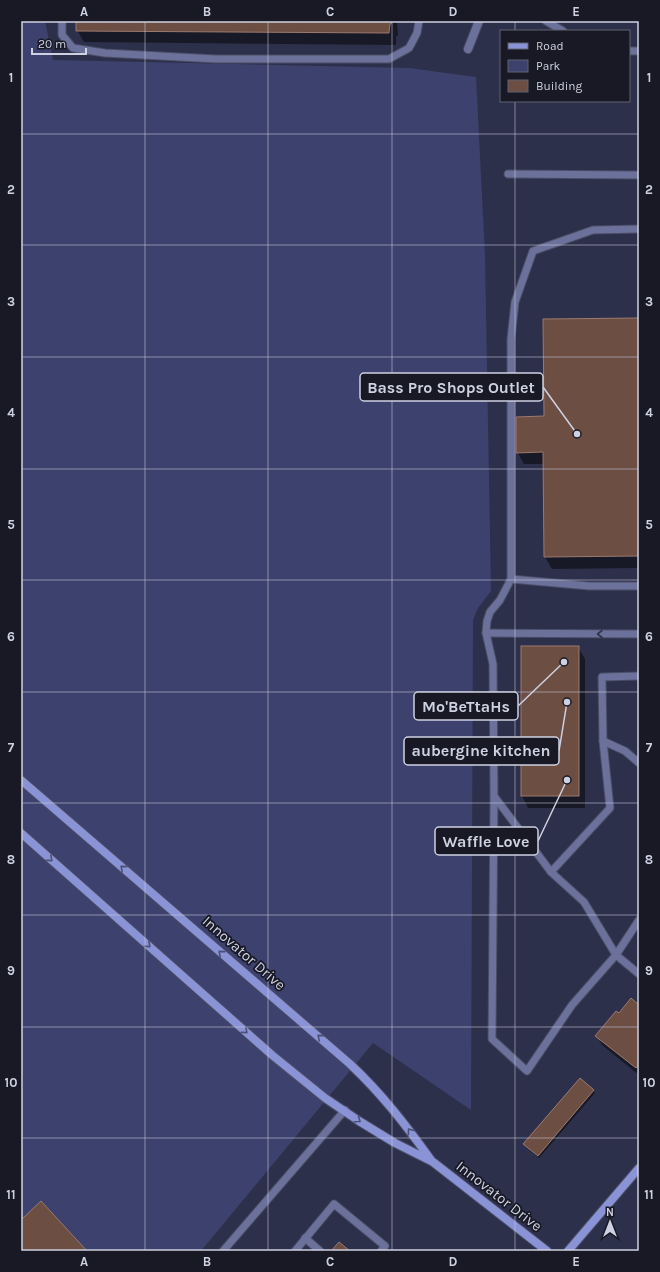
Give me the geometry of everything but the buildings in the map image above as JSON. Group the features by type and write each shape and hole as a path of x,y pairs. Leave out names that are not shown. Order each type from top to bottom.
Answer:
{"main road":[{"name":"Innovator Drive","path":"21,780 350,1064 384,1098 433,1162"},
{"name":"Innovator Drive","path":"21,833 272,1055 325,1098 395,1143 433,1162 547,1251"},
{"path":"568,1251 639,1168"}],"street":[{"path":"468,49 479,21"}],"lane":[{"path":"62,21 62,35 74,48 105,53 216,59 389,59 409,48 417,33 418,21"},
{"path":"546,21 561,30"},
{"path":"508,174 639,175"},
{"path":"639,229 593,230 533,251 515,302 511,339 511,578 500,600 490,612 487,621 486,633 493,664 494,796 492,1039 526,1071 572,1005 616,955 639,920"},
{"path":"511,578 589,586 639,586"},
{"path":"486,633 639,634"},
{"path":"551,872 610,808 603,741 602,677 639,676"},
{"path":"603,741 625,751 639,763"},
{"path":"494,796 551,872 584,902 616,955 639,974"},
{"path":"223,1251 345,1110"},
{"path":"295,1251 334,1204 385,1246 381,1251"},
{"path":"305,1238 320,1251"}],"green space":[{"path":"21,21 45,21 53,60 409,68 476,77 485,255 491,591 478,608 473,620 471,1110 373,1043 201,1251 21,1251"}],"place":[{"name":"Bass Pro Shops Outlet","path":"577,434"},
{"name":"Mo'BeTtaHs","path":"564,662"},
{"name":"aubergine kitchen","path":"567,702"},
{"name":"Waffle Love","path":"567,780"}]}
